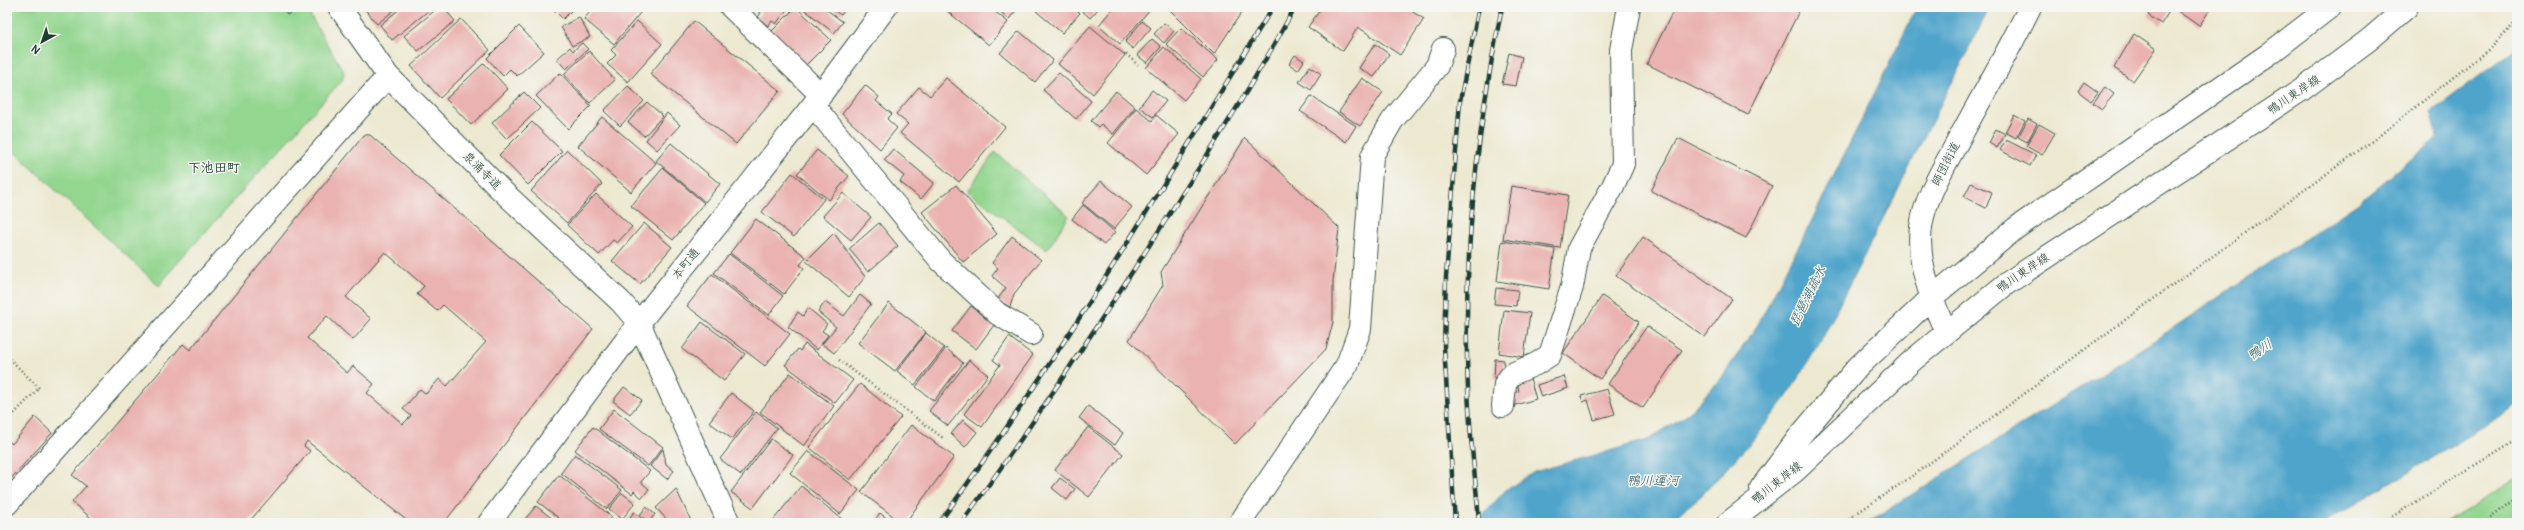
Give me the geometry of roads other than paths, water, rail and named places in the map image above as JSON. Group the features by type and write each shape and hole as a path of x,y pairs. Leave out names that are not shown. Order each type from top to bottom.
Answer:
{"street":[{"name":"泉涌寺道","path":"339,7 388,76 499,188 621,302 639,323 729,523"},
{"path":"731,7 817,100 941,261 998,314 1031,334"},
{"name":"本町通","path":"489,523 639,323 817,100 886,7"},
{"path":"1503,406 1505,384 1512,374 1536,364 1550,355 1572,287 1578,248 1613,186 1623,164 1621,50 1629,7"},
{"name":"師団街道","path":"1946,332 1931,298 1922,256 1921,227 1930,197 1947,160 2030,7"},
{"name":"鴨川東岸線","path":"1745,508 1799,437 1858,367 1931,298 2016,228 2269,54 2330,7"},
{"name":"鴨川東岸線","path":"1745,508 1795,470 1838,428 1946,332 2006,284 2303,89 2370,39 2407,7"},
{"path":"1240,523 1347,365 1360,329 1372,156 1392,120 1437,66 1443,49"},
{"path":"7,504 388,76"},
{"path":"1728,523 1745,508"}],"water":[{"name":"鴨川運河","path":"1917,7 1990,7 1821,341 1786,398 1753,440 1702,495 1668,523 1475,523 1506,490 1534,472 1648,440 1689,413 1722,377 1757,326 1807,230"},
{"name":"鴨川","path":"2517,48 2517,404 2484,427 2324,523 1867,523 2158,338 2357,204 2438,137 2431,112"}],"railway":[{"path":"939,523 984,461 1111,269 1273,7"},
{"path":"961,523 1030,426 1140,260 1239,103 1295,7"},
{"path":"1455,523 1444,346 1446,277 1460,101 1479,7"},
{"path":"1479,523 1467,372 1468,267 1477,161 1492,57 1502,7"}],"district":[{"name":"下池田町","path":"214,168"}],"water label":[{"name":"琵琶湖疏水","path":"1808,296"}]}
